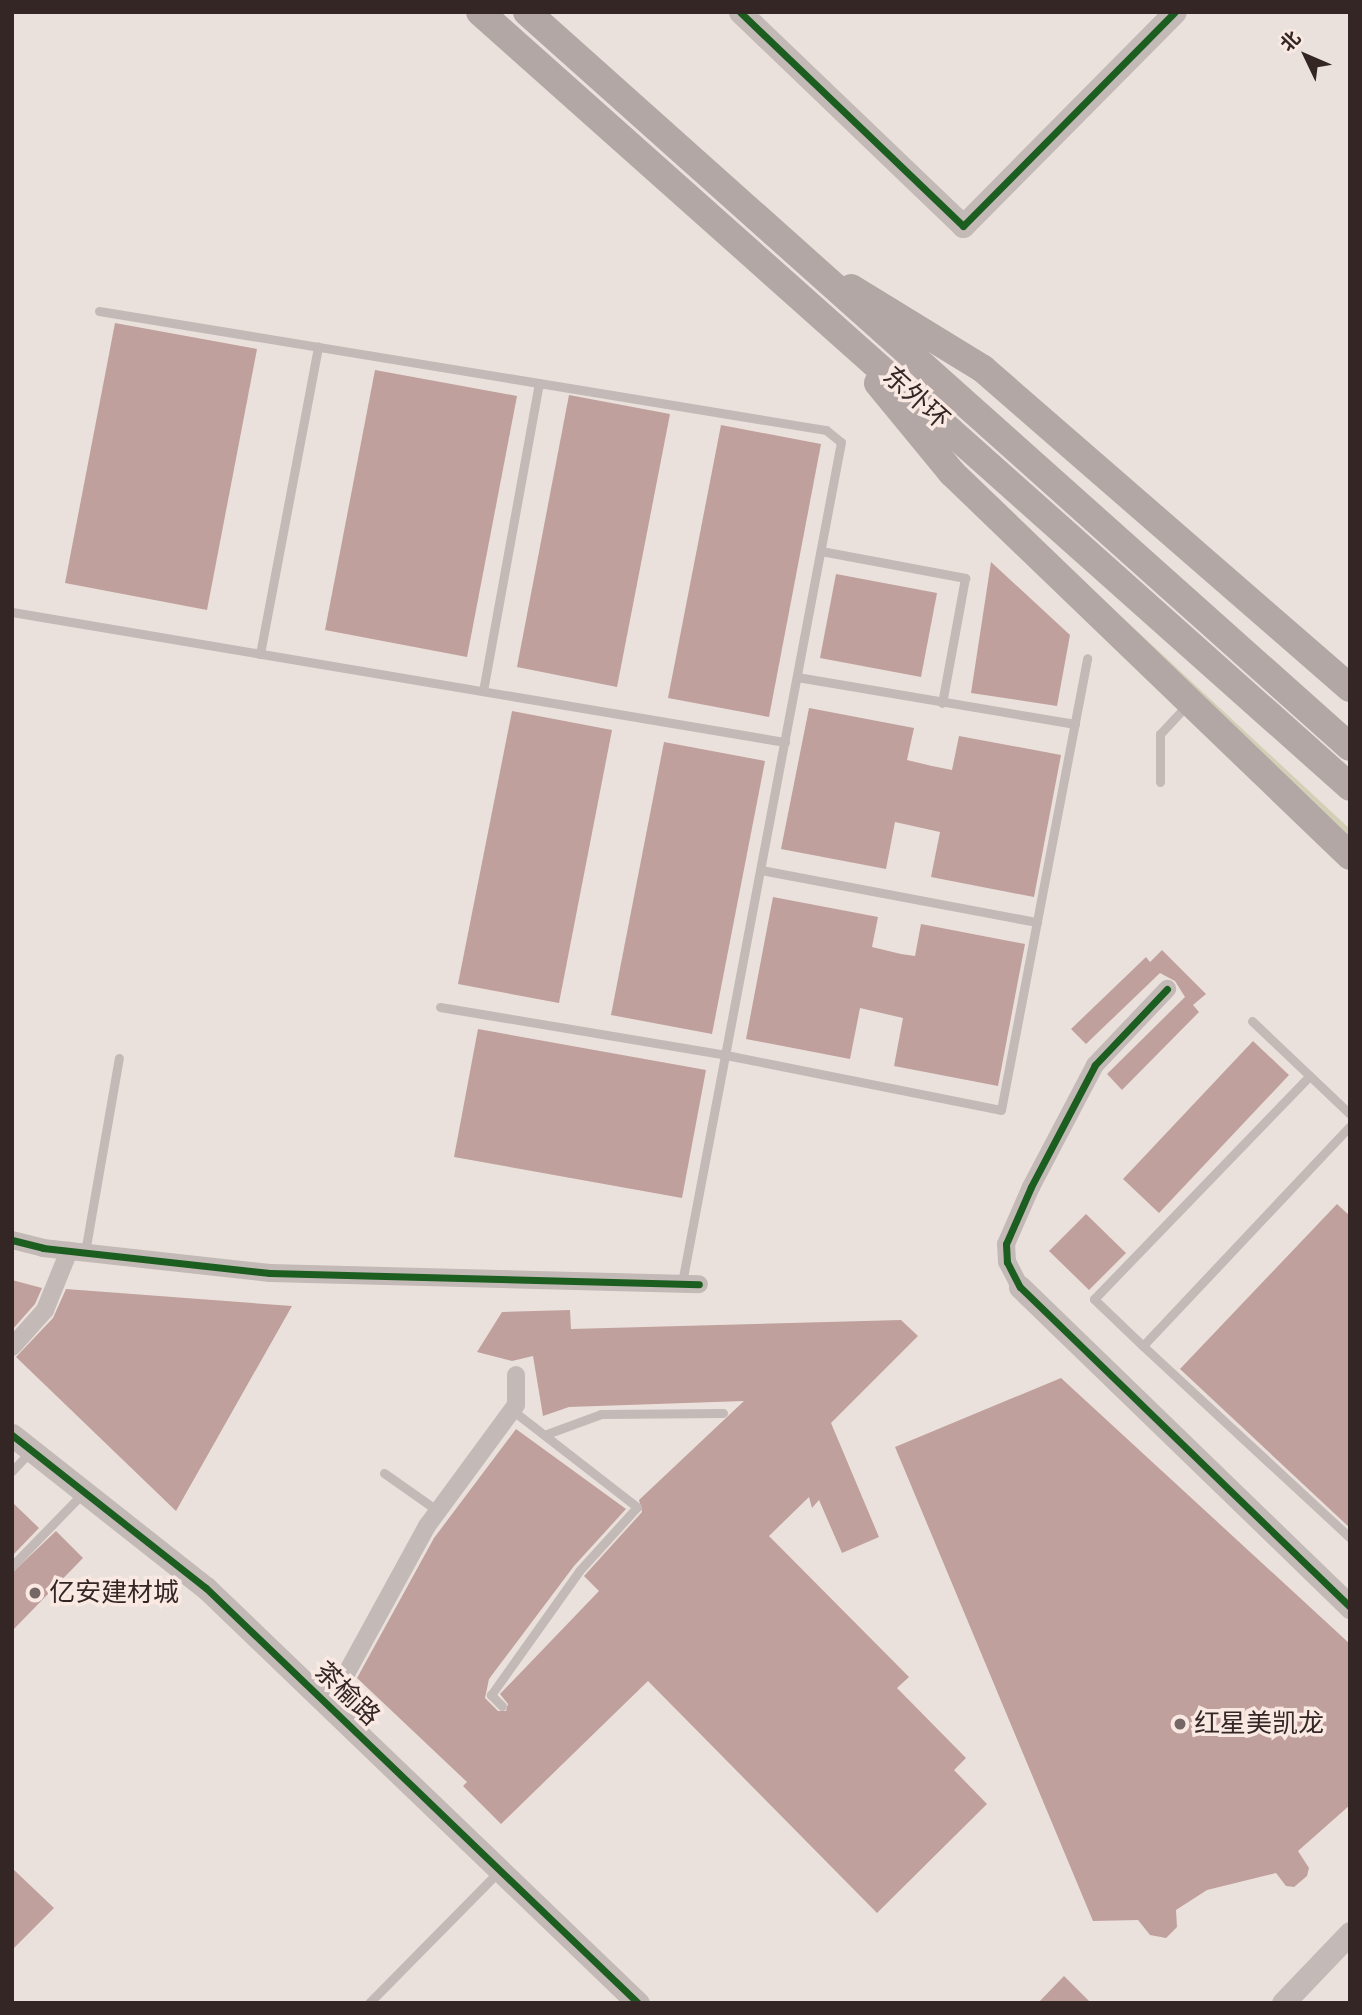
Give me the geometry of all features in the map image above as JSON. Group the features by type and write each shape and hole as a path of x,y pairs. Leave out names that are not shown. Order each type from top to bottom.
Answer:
{"main road":[{"name":"东外环","path":"480,12 783,261"},
{"name":"东外环","path":"527,12 783,261 1350,787"},
{"path":"783,261 983,369 1350,688"},
{"path":"783,261 952,473 1188,704 1350,856"},
{"path":"783,261 1350,747"}],"street":[{"path":"740,12 963,226 1175,12"},
{"path":"1167,989 1095,1065 1031,1187 1006,1244 1007,1262 1020,1287 1350,1607"},
{"path":"12,1240 77,1252 270,1273 691,1283"},
{"path":"12,1347 45,1310 77,1252"},
{"path":"324,1701 346,1674 438,1511 512,1410 516,1375"},
{"name":"茶榆路","path":"12,1434 206,1588 638,2003"},
{"path":"1283,2003 1350,1933"}],"lane":[{"path":"99,311 826,430 841,442 726,1055 691,1283"},
{"path":"260,654 318,346"},
{"path":"483,691 539,383"},
{"path":"821,551 965,578 942,703"},
{"path":"12,612 785,743"},
{"path":"440,1007 726,1055 1001,1110 1087,658"},
{"path":"797,677 1075,724"},
{"path":"1160,782 1160,734 1188,704"},
{"path":"761,870 1037,922"},
{"path":"1252,1021 1350,1114"},
{"path":"77,1252 119,1058"},
{"path":"1309,1076 1094,1299 1350,1538"},
{"path":"1143,1346 1350,1126"},
{"path":"502,1706 491,1695 579,1571 637,1507 512,1410"},
{"path":"544,1435 601,1414 723,1413"},
{"path":"12,1471 32,1450"},
{"path":"384,1473 438,1511"},
{"path":"12,1566 84,1492"},
{"path":"369,2003 500,1869"}],"shaded area":[{"path":"980,485 1350,829 1350,846"}],"building":[{"path":"115,323 257,349 207,610 65,583"},
{"path":"375,370 517,396 467,657 325,630"},
{"path":"569,395 670,414 617,687 517,667"},
{"path":"721,425 821,444 769,717 668,698"},
{"path":"991,562 1070,635 1057,706 971,693"},
{"path":"836,574 937,593 921,677 820,658"},
{"path":"809,708 914,728 907,760 952,770 959,736 1061,755 1034,897 931,877 940,832 895,822 886,869 781,849"},
{"path":"512,711 612,730 559,1003 458,984"},
{"path":"664,742 765,761 712,1034 611,1015"},
{"path":"773,897 878,917 872,947 901,954 915,956 921,924 1025,944 998,1086 894,1066 903,1018 860,1008 850,1059 746,1039"},
{"path":"1162,950 1206,994 1193,1005 1199,1012 1122,1090 1107,1074 1185,997 1175,981 1160,973 1086,1044 1071,1029 1146,957 1150,962"},
{"path":"478,1029 706,1070 682,1198 454,1157"},
{"path":"1253,1041 1289,1075 1159,1213 1123,1179"},
{"path":"1337,1204 1350,1216 1350,1528 1180,1369"},
{"path":"1086,1214 1126,1253 1089,1290 1049,1251"},
{"path":"12,1280 42,1288 35,1304 12,1330"},
{"path":"66,1289 292,1306 176,1511 16,1357 53,1318"},
{"path":"570,1310 571,1329 901,1320 918,1336 831,1423 879,1537 842,1553 819,1500 812,1508 809,1497 769,1536 909,1677 897,1688 966,1758 954,1770 987,1804 877,1913 648,1681 501,1824 463,1786 467,1782 357,1678 434,1538 516,1429 626,1509 574,1566 489,1679 485,1698 498,1711 506,1711 508,1704 500,1694 599,1591 584,1576 642,1512 639,1500 744,1401 569,1407 543,1416 533,1356 512,1361 477,1352 502,1312"},
{"name":"红星美凯龙","path":"1061,1378 1350,1644 1350,1805 1298,1851 1309,1868 1307,1876 1294,1887 1286,1886 1276,1873 1207,1890 1176,1910 1177,1927 1166,1938 1150,1935 1138,1920 1093,1921 895,1447"},
{"path":"12,1502 39,1528 12,1556"},
{"path":"56,1531 83,1558 12,1631 12,1573"},
{"path":"12,1868 54,1908 12,1950"},
{"path":"1064,1976 1091,2003 1038,2003"}],"cycle path":[{"path":"740,12 963,226 1175,12"},
{"path":"1167,989 1095,1065 1031,1187 1006,1244 1007,1262 1020,1287 1350,1607"},
{"path":"12,1240 43,1248 270,1273 699,1284"},
{"path":"12,1435 206,1588 638,2003"}],"place":[{"name":"亿安建材城","path":"35,1593"},
{"name":"红星美凯龙","path":"1180,1724"}]}
